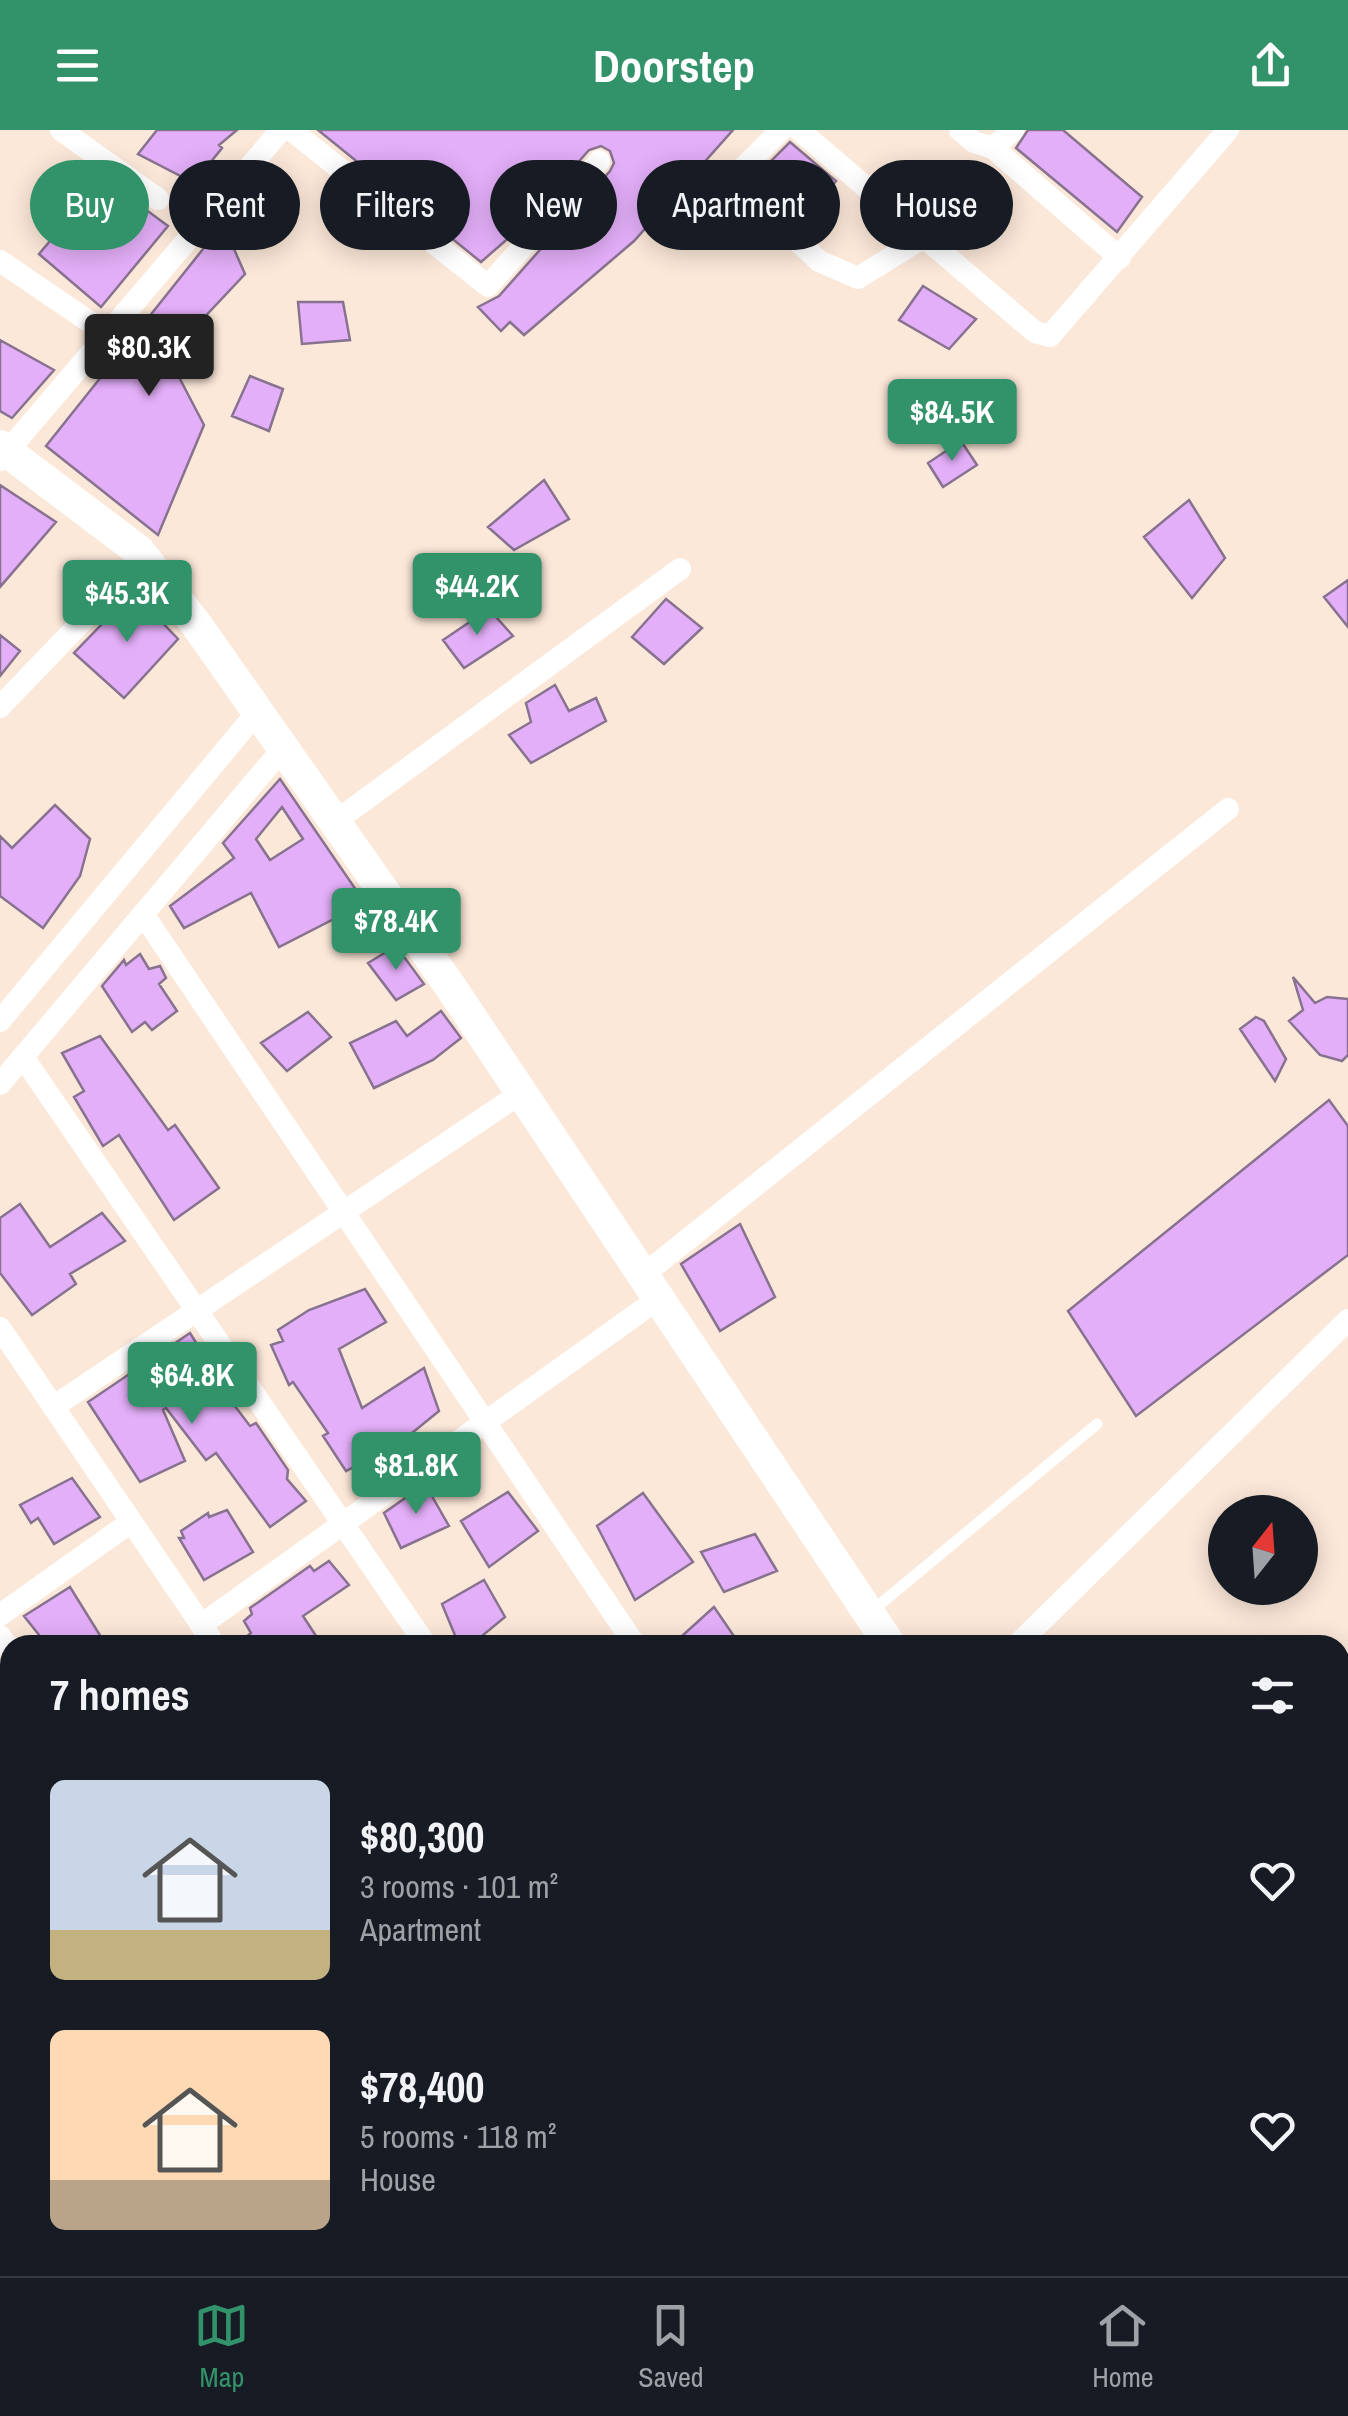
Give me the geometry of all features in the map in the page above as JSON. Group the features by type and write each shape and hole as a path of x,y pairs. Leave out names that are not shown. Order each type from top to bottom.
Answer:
{"main road":[{"path":"3,452 144,557 259,710 883,1635"}],"street":[{"path":"61,130 158,200"},
{"path":"3,452 281,130"},
{"path":"292,130 488,286 520,250"},
{"path":"781,130 742,169 738,185 818,261 858,278 903,250"},
{"path":"799,130 860,182"},
{"path":"960,130 993,148 1120,258"},
{"path":"993,148 1013,130"},
{"path":"939,250 1035,332 1050,336 1228,130"},
{"path":"0,261 106,333"},
{"path":"0,708 144,557"},
{"path":"336,820 680,569"},
{"path":"2,1014 259,710"},
{"path":"0,1084 285,746"},
{"path":"201,1625 485,1422 1228,809"},
{"path":"143,914 628,1635"},
{"path":"22,1057 419,1635"},
{"path":"53,1407 521,1093"},
{"path":"1027,1635 1348,1320"},
{"path":"0,1328 208,1635"},
{"path":"0,1616 132,1522"}],"lane":[{"path":"869,1614 1097,1424"}],"building":[{"path":"157,130 237,130 219,145 222,148 212,160 169,160 169,170 138,154"},
{"path":"318,130 733,130 706,160 637,160 637,238 524,335 510,322 501,331 478,307 499,296 540,250 617,250 617,160 613,160 610,151 601,146 589,150 580,160 490,160 490,250 495,250 481,262 466,250 470,250 470,160 355,160"},
{"path":"1028,130 1063,130 1142,197 1117,232 1016,148"},
{"path":"790,142 811,160 772,160"},
{"path":"149,212 168,226 149,249"},
{"path":"42,250 148,250 101,307 39,254"},
{"path":"202,250 234,250 245,274 168,356 204,425 158,535 46,446"},
{"path":"923,286 976,319 949,349 899,320"},
{"path":"298,302 343,302 350,340 302,344"},
{"path":"0,340 54,370 12,418 0,411"},
{"path":"250,376 283,389 269,431 232,416"},
{"path":"961,441 977,465 943,487 928,463"},
{"path":"544,480 569,519 514,550 488,527"},
{"path":"0,485 56,522 0,587"},
{"path":"1189,500 1225,558 1192,598 1144,537"},
{"path":"1348,580 1348,627 1324,597"},
{"path":"133,592 178,639 124,698 74,653"},
{"path":"666,599 702,628 664,664 632,637"},
{"path":"489,609 513,636 464,668 443,640"},
{"path":"0,635 20,651 0,676"},
{"path":"555,685 569,711 596,698 606,721 531,763 509,735 531,722 526,703"},
{"path":"280,779 365,903 279,947 251,893 184,928 170,906 234,858 223,843","holes":["282,807 303,839 270,860 256,839"]},
{"path":"55,805 90,839 80,876 43,928 0,896 0,836 12,848"},
{"path":"396,946 424,984 396,1000 368,963"},
{"path":"140,954 149,969 160,966 166,978 159,984 177,1011 152,1030 145,1022 132,1032 102,986 124,960 126,965"},
{"path":"1293,977 1315,1003 1327,997 1348,999 1348,1055 1342,1061 1320,1055 1289,1021 1303,1010"},
{"path":"441,1011 461,1038 433,1060 374,1088 350,1043 396,1021 407,1036"},
{"path":"308,1012 331,1037 287,1071 261,1043"},
{"path":"1256,1017 1264,1021 1286,1059 1275,1081 1240,1029"},
{"path":"100,1036 168,1130 175,1125 219,1188 174,1220 119,1135 103,1146 74,1097 84,1091 62,1053"},
{"path":"1329,1100 1348,1126 1348,1255 1136,1416 1068,1311"},
{"path":"20,1204 50,1247 102,1213 125,1241 70,1274 76,1284 32,1315 0,1273 0,1218"},
{"path":"740,1224 775,1297 720,1331 681,1264"},
{"path":"365,1289 386,1322 339,1349 362,1408 424,1368 439,1411 401,1442 346,1471 323,1436 328,1433 293,1382 289,1385 271,1345 283,1341 278,1330 309,1310"},
{"path":"190,1333 210,1365 206,1368 250,1426 256,1423 288,1470 287,1479 306,1501 270,1527 216,1453 206,1460 166,1408 163,1410 185,1461 140,1482 88,1402"},
{"path":"72,1478 100,1517 54,1544 38,1518 31,1523 20,1505"},
{"path":"425,1484 449,1526 401,1548 384,1513"},
{"path":"508,1492 538,1531 489,1567 461,1521"},
{"path":"643,1493 693,1562 635,1600 597,1526"},
{"path":"227,1510 253,1552 204,1580 179,1538 184,1538 181,1531 208,1513 209,1517"},
{"path":"755,1534 777,1571 724,1592 701,1552"},
{"path":"329,1561 349,1585 303,1616 315,1635 248,1635 244,1621 252,1614 250,1608 310,1566 314,1571"},
{"path":"484,1580 505,1617 483,1635 455,1635 442,1604"},
{"path":"70,1587 100,1635 39,1635 24,1616"},
{"path":"714,1607 733,1635 683,1635"}]}
